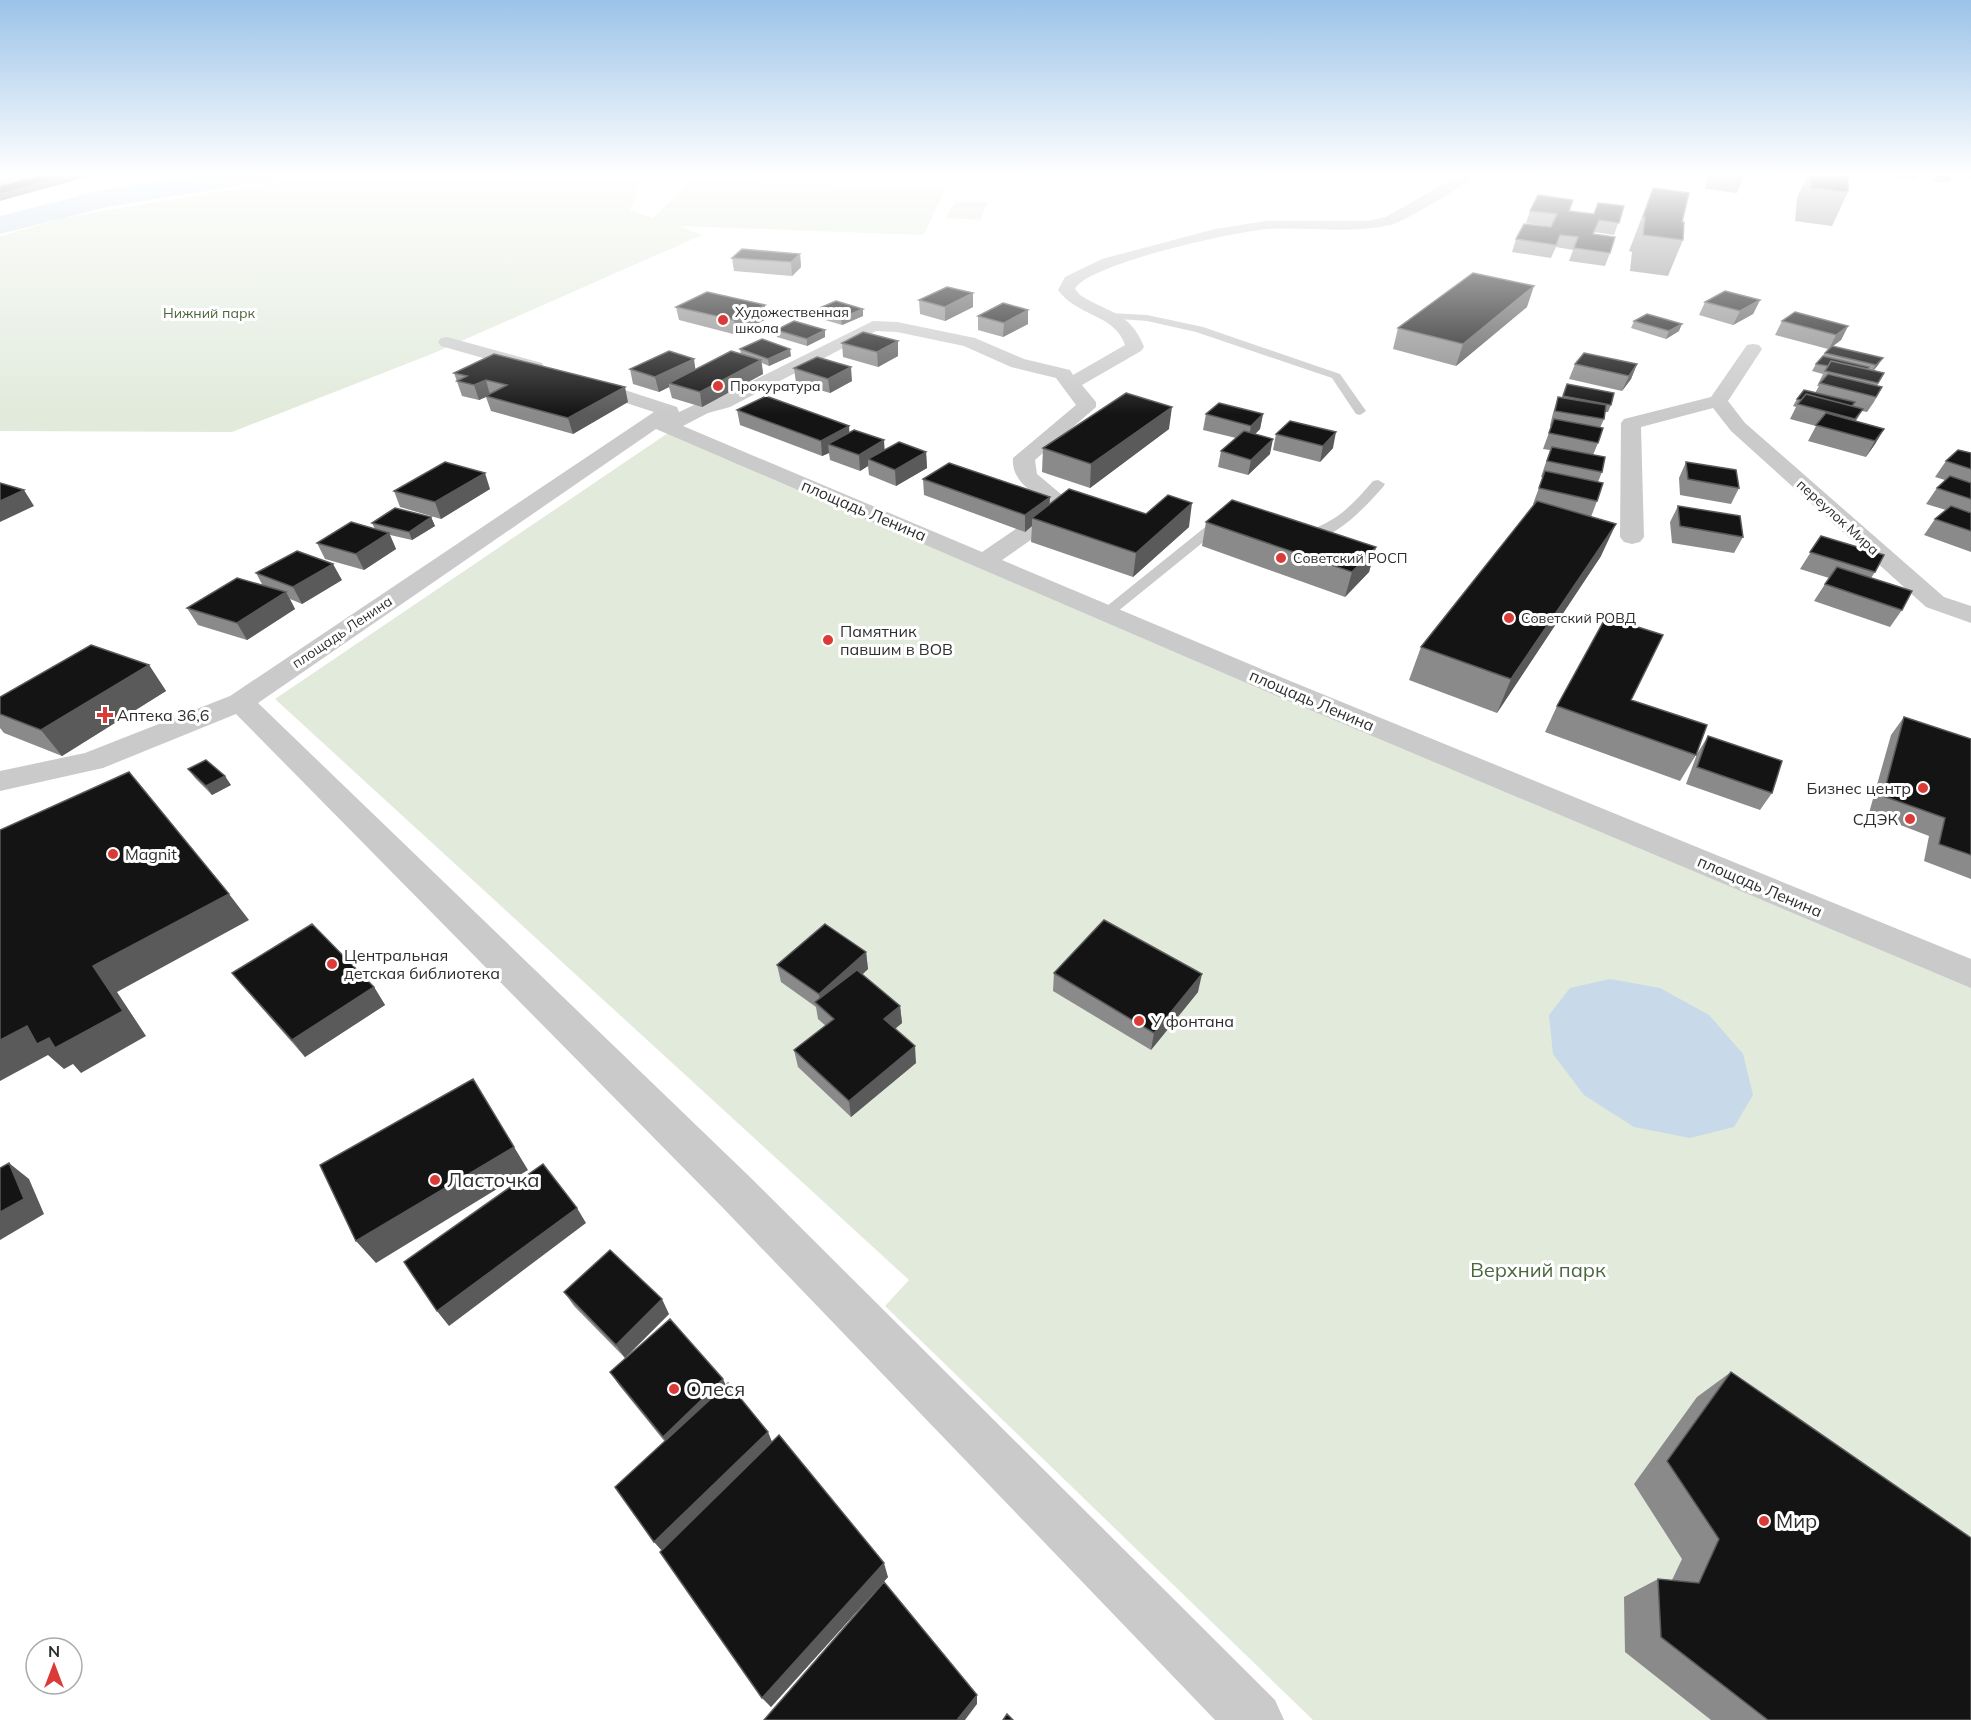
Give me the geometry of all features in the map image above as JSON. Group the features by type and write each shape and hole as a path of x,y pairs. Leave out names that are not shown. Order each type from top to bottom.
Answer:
{"street":[{"path":"1071,384 1135,347 1133,337 1123,322 1074,301 1066,290 1071,280 1108,262 1137,254"},
{"path":"661,424 723,403 873,326 897,327 969,342 1018,363 1063,374 1086,402 1086,408 1024,458 1022,465 1024,473 1057,500 1056,508 1053,514 1018,540 984,561"},
{"path":"447,342 670,411 661,424"},
{"path":"1632,537 1630,423 1718,401 1754,349"},
{"name":"переулок Мира","path":"1718,401 1738,427 1935,602 1971,615"},
{"name":"площадь Ленина","path":"0,781 93,761 240,702 661,424 1971,974"},
{"path":"240,702 738,1194 1255,1720"}],"lane":[{"path":"1110,316 1146,318 1199,329 1336,376 1360,411"},
{"path":"1284,535 1295,537 1321,533 1352,513 1378,484"},
{"path":"1107,613 1219,523 1234,522 1244,525"}],"green space":[{"name":"Нижний парк","path":"0,254 658,254 434,353 232,432 0,431"},
{"name":"Верхний парк","path":"671,431 1971,983 1971,1720 1313,1720 885,1306 909,1280 275,699"}],"water":[{"path":"1610,979 1660,988 1709,1015 1743,1054 1753,1095 1734,1127 1690,1138 1634,1127 1584,1095 1553,1054 1549,1015 1570,988"}],"building":[{"path":"736,254 800,254 791,262 732,258"},
{"path":"1473,273 1534,286 1463,344 1398,328"},
{"path":"947,287 973,293 945,307 919,300"},
{"path":"1725,291 1760,300 1740,311 1705,302"},
{"path":"707,292 765,305 734,320 676,307"},
{"path":"836,301 863,309 841,318 815,310"},
{"path":"1003,303 1028,310 1004,323 978,316"},
{"path":"1795,312 1848,326 1836,335 1782,321"},
{"path":"1647,314 1682,324 1669,331 1634,321"},
{"path":"794,321 825,330 807,339 776,330"},
{"path":"863,332 898,341 877,352 842,343"},
{"path":"762,339 790,349 768,359 740,349"},
{"path":"1832,346 1883,358 1876,365 1825,353"},
{"path":"669,351 694,359 655,377 630,369"},
{"path":"731,351 761,360 700,392 669,383"},
{"path":"1584,353 1637,364 1629,376 1575,364"},
{"path":"494,354 625,387 568,418 486,396 507,385 486,380 474,385 457,381 467,376 454,373"},
{"path":"1823,356 1869,367 1868,369 1831,361 1828,366 1816,364"},
{"path":"817,357 851,367 828,379 794,368"},
{"path":"1831,361 1884,373 1878,383 1825,371"},
{"path":"1828,374 1882,387 1876,397 1820,383"},
{"path":"1567,384 1614,393 1611,405 1563,396"},
{"path":"1804,390 1855,402 1852,406 1806,394 1801,400 1797,399"},
{"path":"1126,393 1172,407 1091,464 1043,448"},
{"path":"1806,394 1863,409 1855,419 1798,404"},
{"path":"766,396 849,426 821,441 737,410"},
{"path":"1558,397 1606,405 1604,419 1555,411"},
{"path":"1219,403 1263,414 1251,426 1206,414"},
{"path":"1826,413 1884,429 1875,441 1816,425"},
{"path":"1554,419 1603,428 1598,443 1549,433"},
{"path":"1290,421 1336,432 1323,446 1276,434"},
{"path":"854,430 884,440 859,455 828,444"},
{"path":"1244,431 1273,439 1251,460 1221,451"},
{"path":"899,442 926,452 895,470 868,459"},
{"path":"1552,447 1605,457 1602,472 1547,461"},
{"path":"1958,450 1971,453 1971,469 1946,461"},
{"path":"445,462 485,473 435,502 394,491"},
{"path":"1686,462 1736,470 1739,488 1688,479"},
{"path":"949,463 1050,497 1025,515 923,479"},
{"path":"1545,471 1603,483 1597,501 1539,488"},
{"path":"1950,476 1971,483 1971,499 1937,488"},
{"path":"0,483 24,490 0,501"},
{"path":"1069,489 1146,514 1168,495 1192,503 1136,553 1032,518"},
{"path":"1232,500 1376,547 1352,572 1206,522"},
{"name":"Советский РОВД","path":"1537,501 1616,524 1511,679 1421,647"},
{"path":"1678,506 1740,516 1743,537 1680,526"},
{"path":"1951,506 1971,513 1971,531 1935,519"},
{"path":"395,508 431,517 409,532 372,523"},
{"path":"351,522 389,533 356,554 317,543"},
{"path":"1821,536 1884,555 1875,572 1810,552"},
{"path":"297,551 333,564 293,587 256,573"},
{"path":"1837,567 1912,591 1902,610 1825,584"},
{"path":"237,578 286,592 237,623 187,608"},
{"path":"1606,617 1663,635 1631,700 1707,725 1696,755 1557,706"},
{"path":"91,645 149,665 41,730 0,714 0,697"},
{"name":"Бизнес центр","path":"1904,717 1971,739 1971,855 1939,844 1945,818 1883,796"},
{"path":"1708,736 1782,761 1772,793 1697,767"},
{"path":"206,760 225,776 206,786 188,769"},
{"path":"129,772 229,894 93,966 123,1011 55,1048 49,1038 37,1044 27,1026 0,1040 0,830"},
{"name":"У фонтана","path":"1104,920 1202,974 1154,1033 1054,973"},
{"path":"312,924 374,987 292,1040 232,973"},
{"path":"825,924 866,952 819,994 777,965"},
{"path":"857,970 900,1006 884,1019 915,1046 849,1101 794,1050 834,1019 815,1002"},
{"name":"Ласточка","path":"473,1079 514,1147 356,1241 320,1165"},
{"path":"9,1163 24,1199 0,1212 0,1168"},
{"path":"543,1164 577,1208 437,1311 404,1262"},
{"path":"610,1250 662,1299 616,1345 564,1292"},
{"name":"Олеся","path":"670,1319 723,1379 663,1437 610,1372"},
{"name":"Мир","path":"1731,1372 1971,1538 1971,1720 1768,1720 1661,1637 1658,1579 1699,1583 1719,1539 1667,1461"},
{"path":"728,1383 768,1432 654,1542 615,1487"},
{"path":"779,1435 884,1563 762,1698 660,1552"},
{"path":"884,1582 977,1695 957,1720 764,1720"},
{"path":"1007,1714 1013,1720 1003,1720"}],"place":[{"name":"Художественная школа","path":"723,320"},
{"name":"Прокуратура","path":"718,386"},
{"name":"Советский РОСП","path":"1281,558"},
{"name":"Советский РОВД","path":"1509,618"},
{"name":"Памятник павшим в ВОВ","path":"828,640"},
{"name":"Аптека 36,6","path":"105,715"},
{"name":"Бизнес центр","path":"1923,788"},
{"name":"СДЭК","path":"1910,819"},
{"name":"Magnit","path":"113,854"},
{"name":"Центральная детская библиотека","path":"332,964"},
{"name":"У фонтана","path":"1139,1021"},
{"name":"Ласточка","path":"435,1180"},
{"name":"Олеся","path":"674,1389"},
{"name":"Мир","path":"1764,1521"}]}
